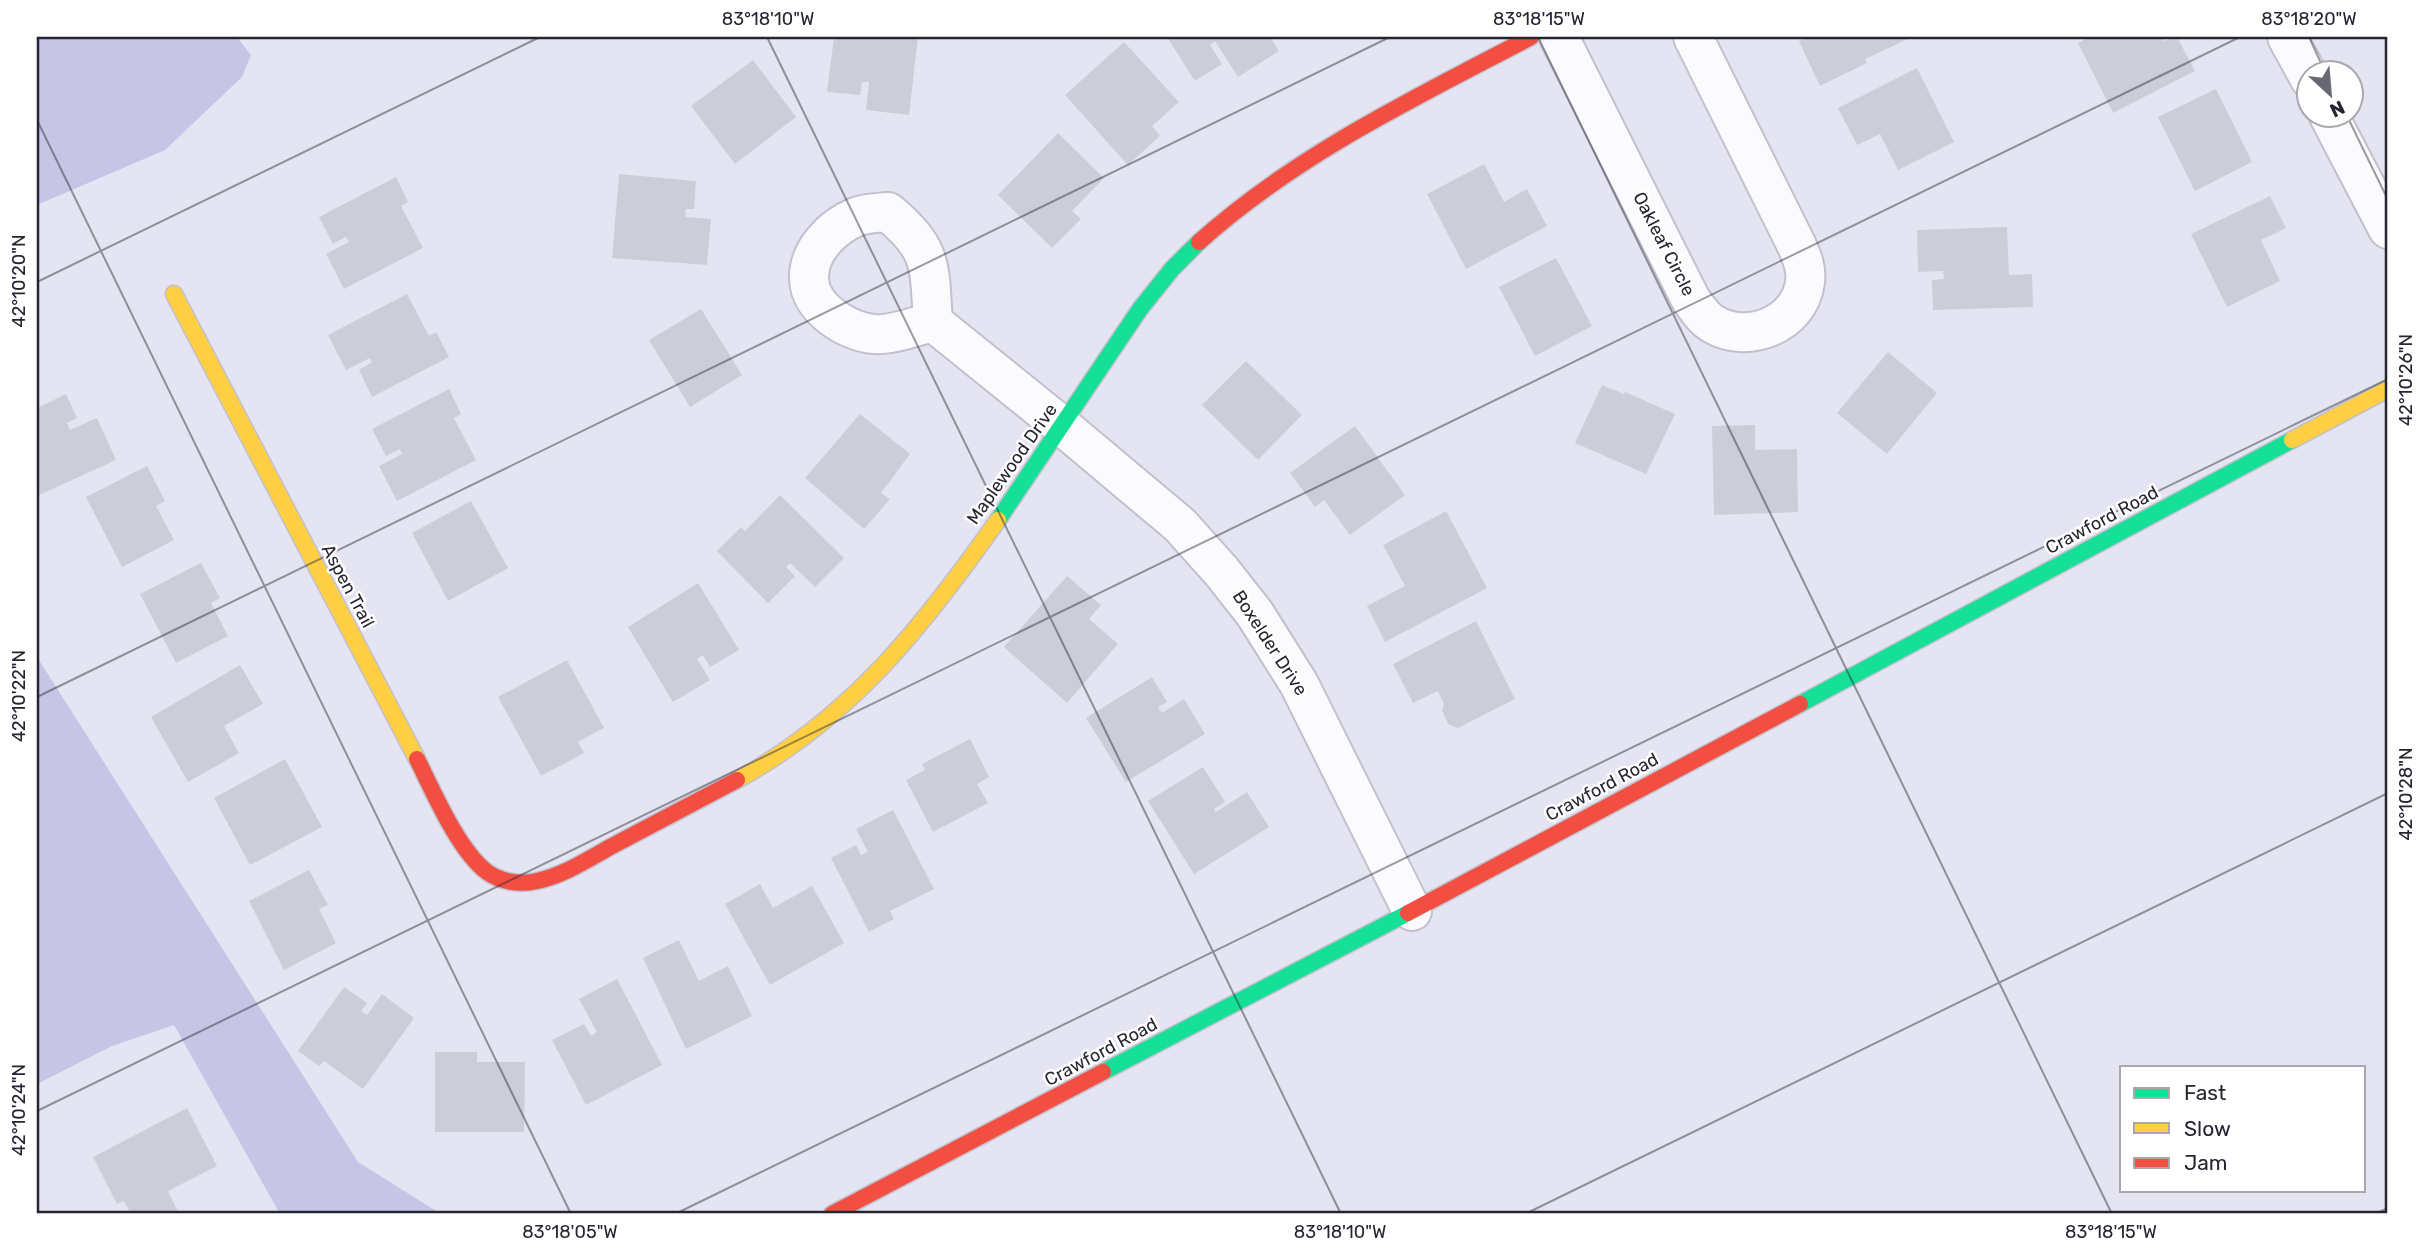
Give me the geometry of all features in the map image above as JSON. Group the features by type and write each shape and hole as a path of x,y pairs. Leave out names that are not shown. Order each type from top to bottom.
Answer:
{"street":[{"name":"Maplewood Drive","path":"506,882 520,884 538,881 571,868 758,768 818,727 859,691 936,607 1125,330 1189,251 1235,209 1323,147 1531,37"},
{"name":"Oakleaf Circle","path":"1559,37 1691,300 1713,324 1738,332 1753,332 1781,321 1793,310 1802,296 1806,280 1805,267 1792,235 1693,37"},
{"path":"2287,37 2299,60"},
{"path":"2336,130 2388,229"},
{"name":"Aspen Trail","path":"174,294 439,802 476,863 486,873 506,882"},
{"name":"Boxelder Drive","path":"933,322 1180,525 1222,572 1255,614 1299,684 1412,911"},
{"name":"Crawford Road","path":"831,1214 1412,911 2388,389"}],"shaded area":[{"path":"37,37 237,37 251,55 242,77 165,150 37,205"},
{"path":"37,657 358,1162 441,1214 280,1214 174,1025 112,1046 37,1084"}],"building":[{"path":"834,37 918,37 909,115 866,110 869,82 862,82 860,95 827,92"},
{"path":"1167,37 1270,37 1279,51 1238,77 1215,41 1210,45 1222,64 1195,81"},
{"path":"1808,37 1912,37 1865,59 1867,63 1820,86 1799,41"},
{"path":"2090,37 2162,37 2164,41 2177,37 2195,71 2113,113 2078,43"},
{"path":"1124,42 1179,102 1152,126 1160,136 1128,165 1065,95"},
{"path":"753,60 796,117 735,164 691,106"},
{"path":"1917,68 1954,142 1898,170 1880,134 1857,145 1838,108"},
{"path":"2216,89 2252,162 2195,191 2158,117"},
{"path":"1058,133 1104,178 1072,211 1081,219 1052,248 998,195"},
{"path":"1484,164 1504,202 1527,189 1547,226 1466,269 1427,194"},
{"path":"619,174 696,181 694,209 686,209 685,217 711,219 707,265 612,258"},
{"path":"396,177 408,202 401,206 423,248 344,289 326,254 349,242 346,237 333,244 319,217"},
{"path":"2270,196 2286,228 2261,240 2280,281 2227,307 2191,234"},
{"path":"2007,227 2009,275 2032,274 2033,307 1933,310 1932,280 1944,279 1943,271 1918,272 1917,230"},
{"path":"1556,258 1592,326 1535,356 1499,287"},
{"path":"407,294 429,336 436,332 449,357 372,397 359,370 372,362 370,358 346,370 328,335"},
{"path":"701,309 742,375 690,407 649,340"},
{"path":"1888,352 1937,393 1887,454 1837,413"},
{"path":"1246,361 1302,415 1258,460 1202,405"},
{"path":"1602,385 1675,414 1646,474 1575,443"},
{"path":"449,389 461,414 454,418 476,460 397,501 379,466 402,454 400,449 386,456 372,429"},
{"path":"66,394 77,418 67,423 70,430 97,418 116,460 37,496 37,408"},
{"path":"860,414 910,454 881,493 890,499 864,529 805,478"},
{"path":"1755,425 1755,450 1797,449 1798,512 1714,515 1712,426"},
{"path":"1355,426 1405,495 1350,535 1324,500 1315,507 1290,473"},
{"path":"147,466 165,501 156,506 174,540 122,567 86,497"},
{"path":"780,495 844,558 815,587 790,563 786,567 795,576 768,603 717,551 741,527 745,531"},
{"path":"471,501 508,568 448,601 412,533"},
{"path":"1446,511 1487,588 1385,642 1367,606 1405,586 1383,545"},
{"path":"201,563 220,598 211,603 228,636 176,663 140,594"},
{"path":"1067,576 1101,605 1089,619 1118,644 1067,703 1004,647"},
{"path":"698,583 739,650 710,667 703,655 697,659 710,680 673,702 628,627"},
{"path":"1476,621 1515,699 1458,728 1448,724 1438,691 1413,703 1393,664"},
{"path":"567,660 604,728 578,742 584,753 541,776 498,697"},
{"path":"240,665 263,704 224,726 239,753 188,782 151,717"},
{"path":"1152,677 1167,702 1158,707 1162,713 1184,699 1205,734 1126,782 1086,718"},
{"path":"970,739 989,777 977,784 988,803 933,832 906,780 925,770 922,764"},
{"path":"285,759 322,827 250,865 214,798"},
{"path":"1203,767 1225,802 1214,809 1216,812 1247,792 1269,827 1194,874 1148,801"},
{"path":"893,810 934,889 890,911 894,919 869,932 831,858 856,845 861,855 868,852 856,829"},
{"path":"309,870 328,905 319,909 336,943 284,970 249,901"},
{"path":"760,884 773,908 812,886 844,943 770,985 725,904"},
{"path":"679,940 699,981 728,966 752,1016 686,1049 643,958"},
{"path":"617,979 662,1065 586,1105 552,1040 584,1024 591,1036 597,1032 579,999"},
{"path":"344,987 367,1003 361,1011 367,1015 382,994 414,1018 363,1089 324,1061 319,1066 298,1051"},
{"path":"435,1052 477,1052 477,1062 525,1062 524,1132 435,1132"},
{"path":"187,1108 217,1166 168,1191 179,1214 131,1214 124,1201 117,1204 93,1157"}],"traffic: fast":[{"path":"998,520 1140,309 1172,269 1199,242"},
{"path":"1800,704 2292,440"},
{"path":"1103,1072 1408,913"}],"traffic: slow":[{"path":"174,294 417,759"},
{"path":"2292,440 2388,389"},
{"path":"737,780 816,728 851,698 913,632 998,520"}],"traffic: jam":[{"path":"1199,242 1276,181 1358,129 1531,37"},
{"path":"1408,913 1800,704"},
{"path":"417,759 466,850 487,872 517,883 537,881 567,870 737,780"},
{"path":"832,1214 1103,1072"}]}
